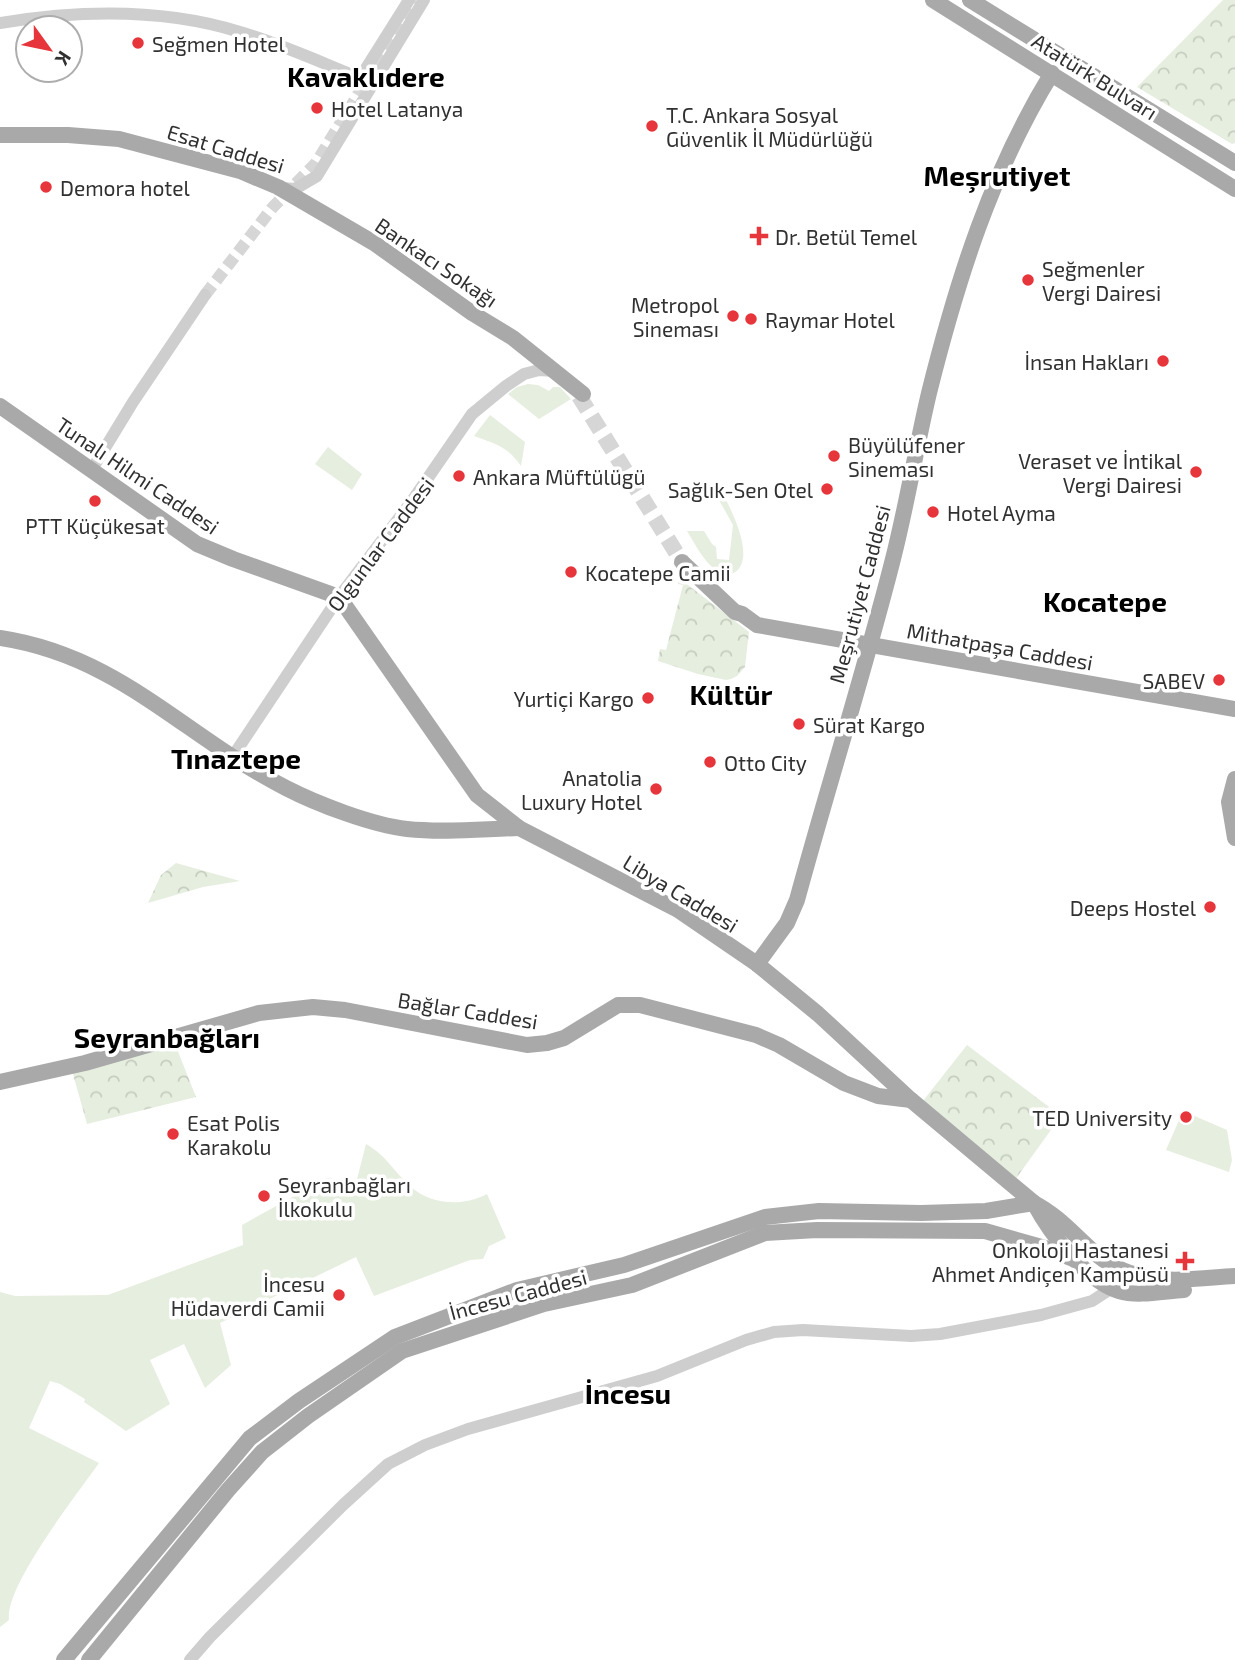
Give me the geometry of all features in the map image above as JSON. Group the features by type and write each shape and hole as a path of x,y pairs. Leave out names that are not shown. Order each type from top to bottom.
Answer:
{"main road":[{"name":"Atatürk Bulvarı","path":"933,0 1235,189"},
{"name":"Atatürk Bulvarı","path":"970,0 1235,163"},
{"name":"Meşrutiyet Caddesi","path":"757,964 787,923 797,900 893,559 929,393 960,283 997,176 1052,73"},
{"name":"Esat Caddesi","path":"0,135 68,135 119,139 240,171 278,187"},
{"name":"Bankacı Sokağı","path":"278,187 374,243 472,313 513,338 561,375 581,395"},
{"name":"Tunalı Hilmi Caddesi","path":"0,406 209,550 338,597"},
{"name":"Mithatpaşa Caddesi","path":"683,558 757,625 1235,709"},
{"name":"Libya Caddesi","path":"338,597 471,790 519,828 678,910 757,964 853,1045 911,1100 1034,1203 1055,1214 1107,1262 1131,1275 1165,1280 1235,1276"},
{"path":"0,638 60,654 118,679 233,756 285,788 306,797 397,827 444,830 519,828"},
{"path":"1196,701 1204,710 1235,716"},
{"path":"1235,779 1229,802 1235,838"},
{"name":"Bağlar Caddesi","path":"0,1082 71,1067 173,1039 219,1023 277,1011 313,1007 345,1010 527,1045 557,1041 611,1008 633,1005 756,1035 779,1045 844,1083 878,1096 911,1100"},
{"name":"Libya Caddesi","path":"1034,1203 1044,1222 1084,1270 1112,1288"},
{"name":"İncesu Caddesi","path":"64,1660 250,1438 359,1359 395,1337 517,1290 624,1265 765,1217 819,1211 921,1213 1012,1209 1034,1203"},
{"path":"1010,1237 1012,1209"},
{"name":"İncesu Caddesi","path":"89,1660 262,1452 402,1351 523,1311 632,1285 765,1233 817,1230 985,1231 1076,1260"},
{"path":"676,1247 680,1267"},
{"path":"1112,1288 1134,1293 1235,1287"}],"street":[{"path":"0,23 49,15 163,15 240,32 360,78 409,0"},
{"name":"Esat Caddesi","path":"278,187 295,189 317,176 424,0"},
{"path":"91,471 133,402 205,295"},
{"name":"Olgunlar Caddesi","path":"233,756 338,597 425,484 472,414 524,373 539,370 561,375"},
{"path":"190,1660 218,1628 343,1505 388,1464 425,1444 468,1429 657,1377 746,1340 774,1332 803,1330 911,1336 940,1334 1041,1315 1092,1301 1112,1288"}],"green space":[{"path":"1223,0 1235,0 1235,143 1232,144 1137,87"},
{"path":"538,385 549,391 553,387 560,387 571,399 539,419 508,394 517,387"},
{"path":"490,415 525,442 521,466 506,450 474,436"},
{"path":"328,447 362,474 352,490 315,464"},
{"path":"719,487 735,520 743,548 743,560 738,569 729,575 715,570 687,531 704,531 716,547 717,559 729,560 733,525 714,491"},
{"path":"679,578 749,632 745,667 737,676 726,680 658,661 660,649 666,650 683,585 678,584"},
{"path":"176,863 240,881 203,887 148,903 161,875"},
{"path":"173,1039 196,1097 87,1124 71,1067"},
{"path":"967,1045 1061,1116 1012,1184 919,1106"},
{"path":"1183,1111 1227,1130 1232,1160 1229,1172 1166,1150"},
{"path":"366,1144 410,1186 427,1197 457,1202 487,1194 506,1238 489,1246 483,1259 470,1260 374,1296 356,1257 220,1323 231,1365 205,1388 184,1344 150,1360 170,1404 126,1431 84,1402 85,1399 50,1381 29,1428 99,1463 44,1540 18,1586 9,1620 0,1627 0,1292 15,1296 108,1295 243,1245 242,1225 327,1178 356,1183"}],"tunnel":[{"path":"205,295 273,207 316,163 416,0"},
{"path":"579,396 682,562"}],"place":[{"name":"Seğmen Hotel","path":"138,43"},
{"name":"Hotel Latanya","path":"317,108"},
{"name":"T.C. Ankara Sosyal Güvenlik İl Müdürlüğü","path":"652,126"},
{"name":"Demora hotel","path":"46,187"},
{"name":"Dr. Betül Temel","path":"759,236"},
{"name":"Seğmenler Vergi Dairesi","path":"1028,280"},
{"name":"Metropol Sineması","path":"733,316"},
{"name":"Raymar Hotel","path":"751,319"},
{"name":"İnsan Hakları","path":"1163,361"},
{"name":"Büyülüfener Sineması","path":"834,456"},
{"name":"Veraset ve İntikal Vergi Dairesi","path":"1196,472"},
{"name":"Ankara Müftülügü","path":"459,476"},
{"name":"Sağlık-Sen Otel","path":"827,489"},
{"name":"PTT Küçükesat","path":"95,501"},
{"name":"Hotel Ayma","path":"933,512"},
{"name":"Kocatepe Camii","path":"571,572"},
{"name":"SABEV","path":"1219,680"},
{"name":"Yurtiçi Kargo","path":"648,698"},
{"name":"Sürat Kargo","path":"799,724"},
{"name":"Otto City","path":"710,762"},
{"name":"Anatolia Luxury Hotel","path":"656,789"},
{"name":"Deeps Hostel","path":"1210,907"},
{"name":"TED University","path":"1186,1117"},
{"name":"Esat Polis Karakolu","path":"173,1134"},
{"name":"Seyranbağları İlkokulu","path":"264,1196"},
{"name":"Onkoloji Hastanesi Ahmet Andiçen Kampüsü","path":"1185,1261"},
{"name":"İncesu Hüdaverdi Camii","path":"339,1295"}],"district":[{"name":"Kavaklıdere","path":"366,76"},
{"name":"Meşrutiyet","path":"997,175"},
{"name":"Kocatepe","path":"1105,601"},
{"name":"Kültür","path":"731,694"},
{"name":"Tınaztepe","path":"236,758"},
{"name":"Seyranbağları","path":"167,1037"},
{"name":"İncesu","path":"628,1393"}]}
